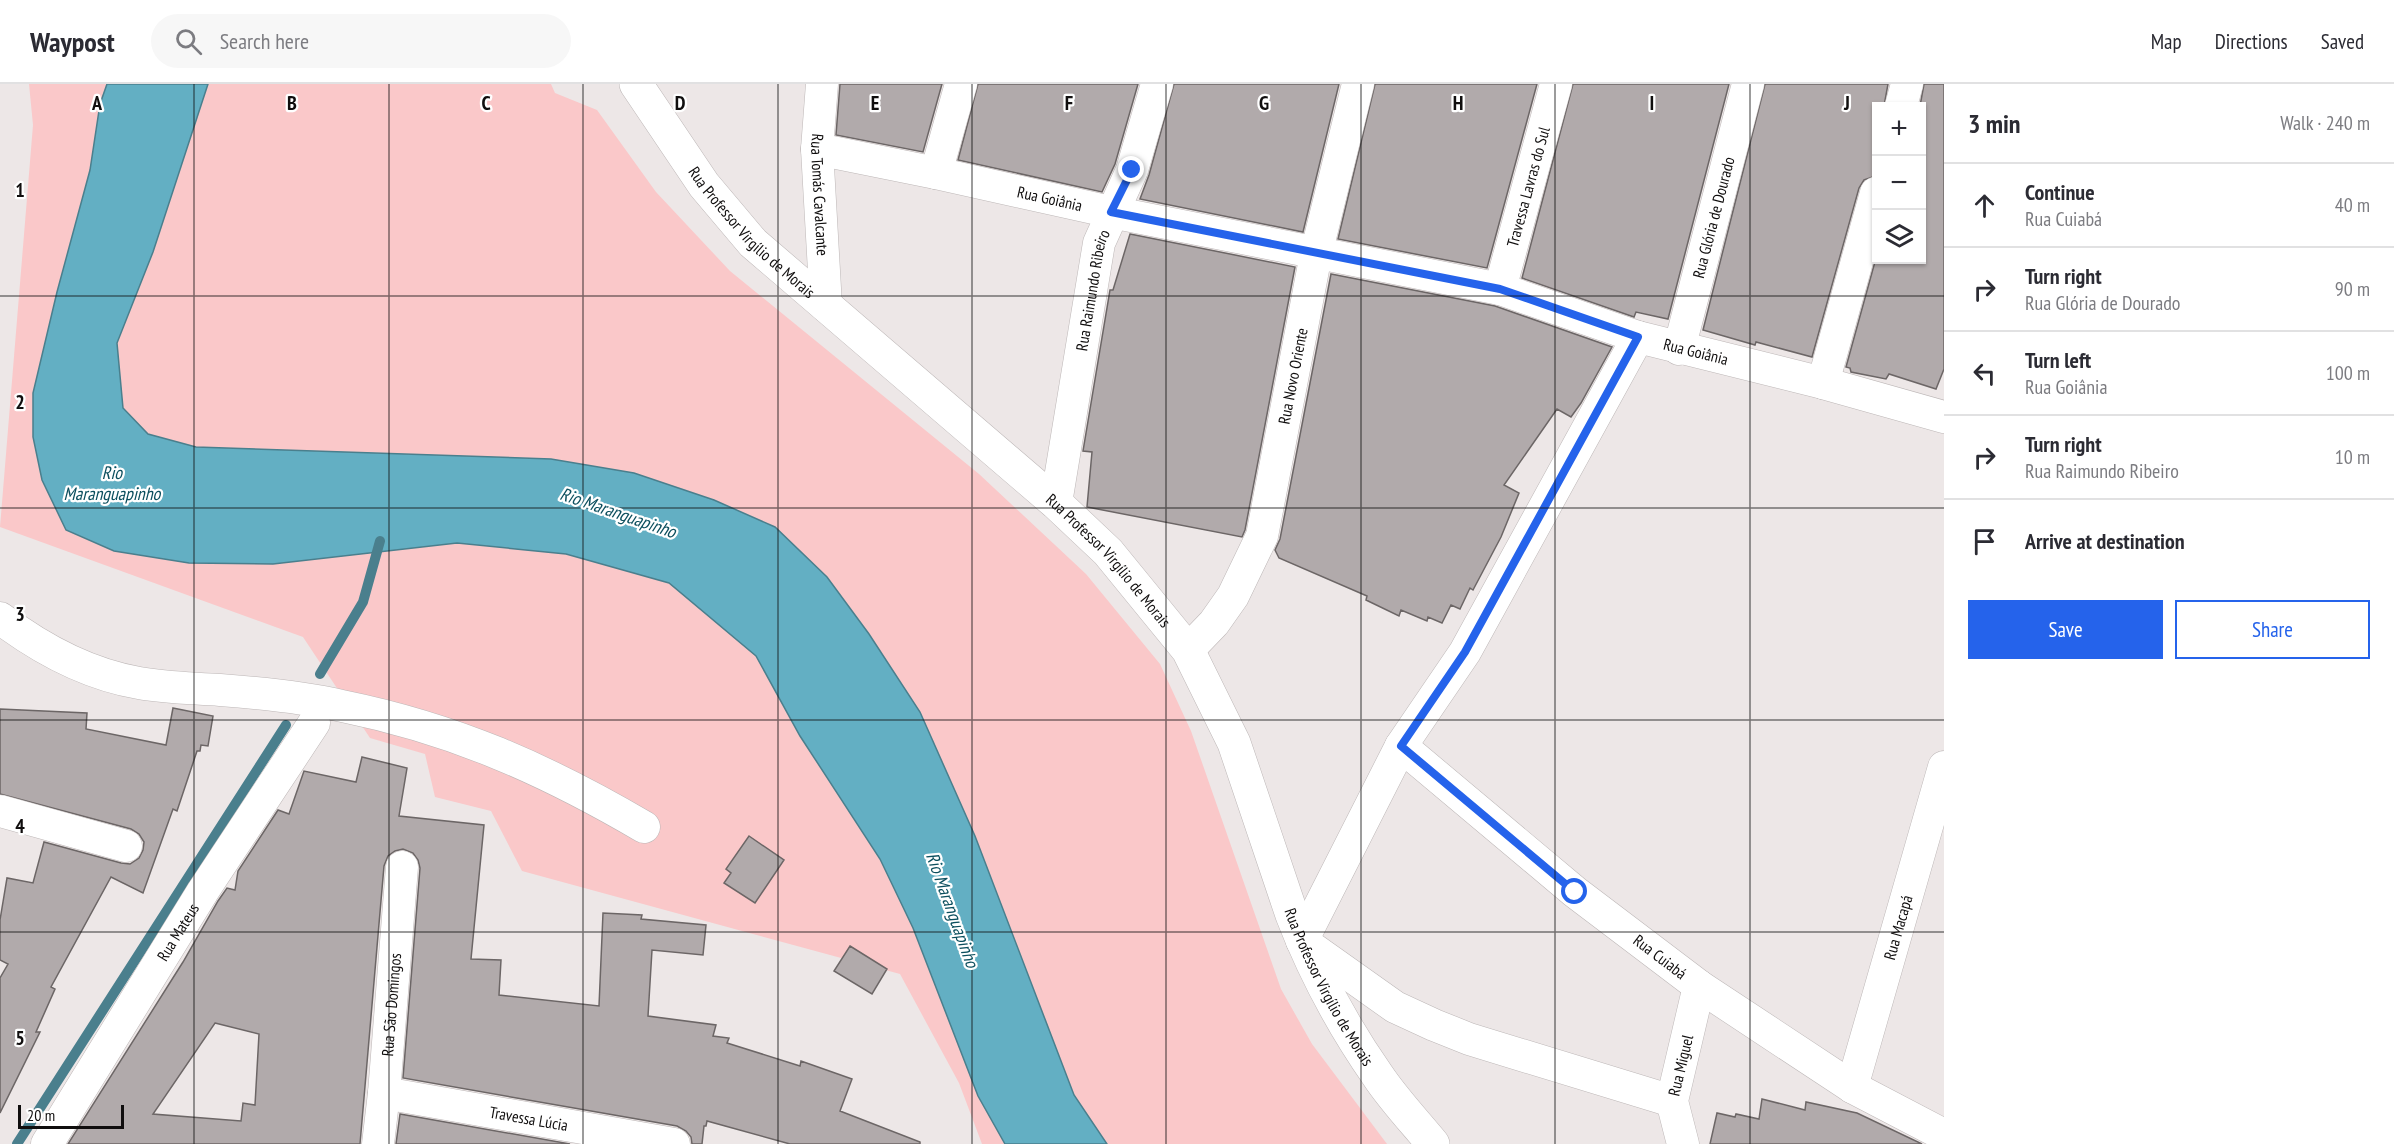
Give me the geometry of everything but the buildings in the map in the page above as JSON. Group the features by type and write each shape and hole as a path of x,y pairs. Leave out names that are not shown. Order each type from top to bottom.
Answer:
{"main road":[{"name":"Rua Professor Virgílio de Morais","path":"636,84 704,185 753,243 1056,503 1108,552 1188,650 1234,743 1302,941 1339,1016 1379,1078 1433,1144"}],"street":[{"name":"Rua Tomás Cavalcante","path":"822,84 817,150 826,306"},
{"path":"936,173 962,84"},
{"name":"Rua Raimundo Ribeiro","path":"1056,503 1099,243 1111,212 1132,170 1157,84"},
{"name":"Rua Novo Oriente","path":"1188,650 1214,623 1233,596 1262,536 1316,254 1358,84"},
{"name":"Travessa Lavras do Sul","path":"1500,289 1556,84"},
{"name":"Rua Glória de Dourado","path":"1679,349 1748,84"},
{"path":"1902,102 1907,84"},
{"name":"Rua Goiânia","path":"817,150 1316,254 1500,289 1679,349 1823,383 1944,417"},
{"path":"1823,383 1872,207"},
{"path":"1638,337 1465,652 1401,746 1302,941 1395,1007 1434,1025 1469,1039 1672,1101"},
{"path":"0,618 60,657 98,672 127,680 177,689 218,689 279,695 340,705 400,719 464,739 526,764 576,788 644,827"},
{"name":"Rua Mateus","path":"47,1144 203,891 314,723"},
{"name":"Rua Cuiabá","path":"1401,746 1575,892 1699,986 1852,1087 1944,1135"},
{"name":"Rua Macapá","path":"1852,1087 1944,767"},
{"path":"0,811 126,846"},
{"name":"Rua São Domingos","path":"378,1144 402,867"},
{"name":"Rua Miguel","path":"1683,1144 1672,1101 1699,986"},
{"name":"Travessa Lúcia","path":"384,1093 674,1144"}],"shaded area":[{"path":"29,84 107,84 90,171 50,324 114,551 189,563 273,564 457,543 566,554 669,583 756,656 800,736 880,859 913,928 978,1096 1005,1144 982,1144 959,1083 900,974 522,871 491,811 435,797 425,754 370,738 303,637 0,527 33,125"},
{"path":"208,84 551,84 555,93 597,110 656,192 730,271 979,474 1086,574 1160,664 1191,731 1281,989 1312,1044 1387,1144 1107,1144 1074,1095 975,836 775,527 714,500 634,473 551,459 196,447 148,434 123,408 117,343 153,252"}],"water":[{"name":"Rio Maranguapinho","path":"107,84 208,84 153,252 117,343 123,408 148,434 196,447 551,459 634,473 714,500 775,527 827,577 869,634 920,712 975,836 1074,1095 1107,1144 1005,1144 978,1096 913,928 880,859 800,736 756,656 669,583 566,554 457,543 273,564 189,563 114,551 66,530 42,480 33,437 33,393 90,170 100,104"}],"waterway":[{"path":"320,674 363,602 380,541"},
{"path":"17,1144 286,725"}],"route":[{"path":"1132,170 1111,212 1500,289 1638,337 1465,652 1401,746 1575,892"}]}
